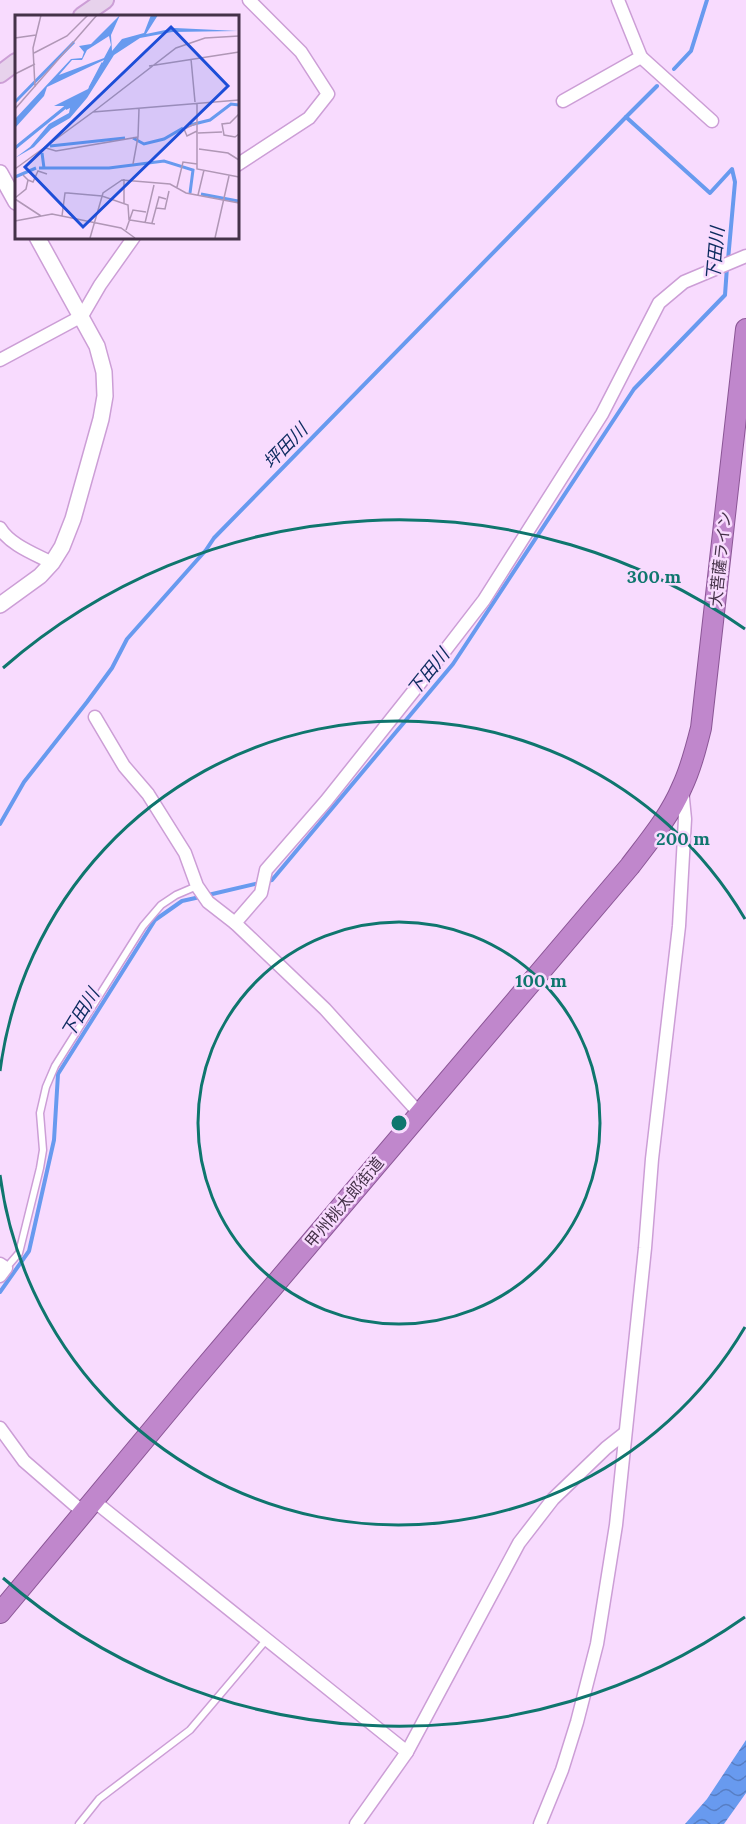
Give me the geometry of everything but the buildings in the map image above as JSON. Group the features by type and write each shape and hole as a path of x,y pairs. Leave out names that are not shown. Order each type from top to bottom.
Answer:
{"highway":[{"name":"大菩薩ライン","path":"682,787 693,759 701,728 746,329"},
{"name":"甲州桃太郎街道","path":"0,1613 419,1113 630,866 658,829 682,787"}],"main road":[{"path":"83,15 105,0"},
{"path":"0,74 15,64"}],"street":[{"path":"238,164 309,118 328,94 301,52 249,0"},
{"path":"618,0 641,57 712,121"},
{"path":"563,101 641,57"},
{"path":"0,173 15,200"},
{"path":"0,605 40,576 62,547 74,519 105,396 104,372 97,346 38,238"},
{"path":"0,360 82,316 100,285 133,238"},
{"path":"234,923 261,893 266,870 355,764 484,600 603,414 659,303 684,282 743,258"},
{"path":"0,528 3,534 17,544 52,563"},
{"path":"95,717 124,766 148,794 185,853 198,887 207,902 234,923 325,1009 419,1113"},
{"path":"540,1824 562,1770 597,1644 616,1525 652,1159 679,926 685,819 682,787"},
{"path":"0,1428 24,1461 267,1639 406,1752"},
{"path":"356,1824 406,1752 519,1543 553,1499 625,1433"}],"lane":[{"path":"2,1269 19,1253 43,1150 40,1113 46,1087 55,1066 143,926 162,905 176,895 198,887"},
{"path":"78,1824 99,1799 190,1730 267,1639"}],"water":[{"path":"746,1740 746,1793 724,1824 685,1824 707,1799"}],"waterway":[{"name":"下田川","path":"674,69 691,51 707,0"},
{"name":"下田川","path":"657,86 626,117 710,193 732,169 735,182 728,260"},
{"name":"坪田川","path":"0,824 24,782 112,668 127,639 214,538 626,117"},
{"name":"下田川","path":"208,895 272,880 453,664 634,389 725,295 727,267"},
{"name":"下田川","path":"0,1292 29,1251 54,1140 58,1074 155,920 182,901 200,897"}]}
